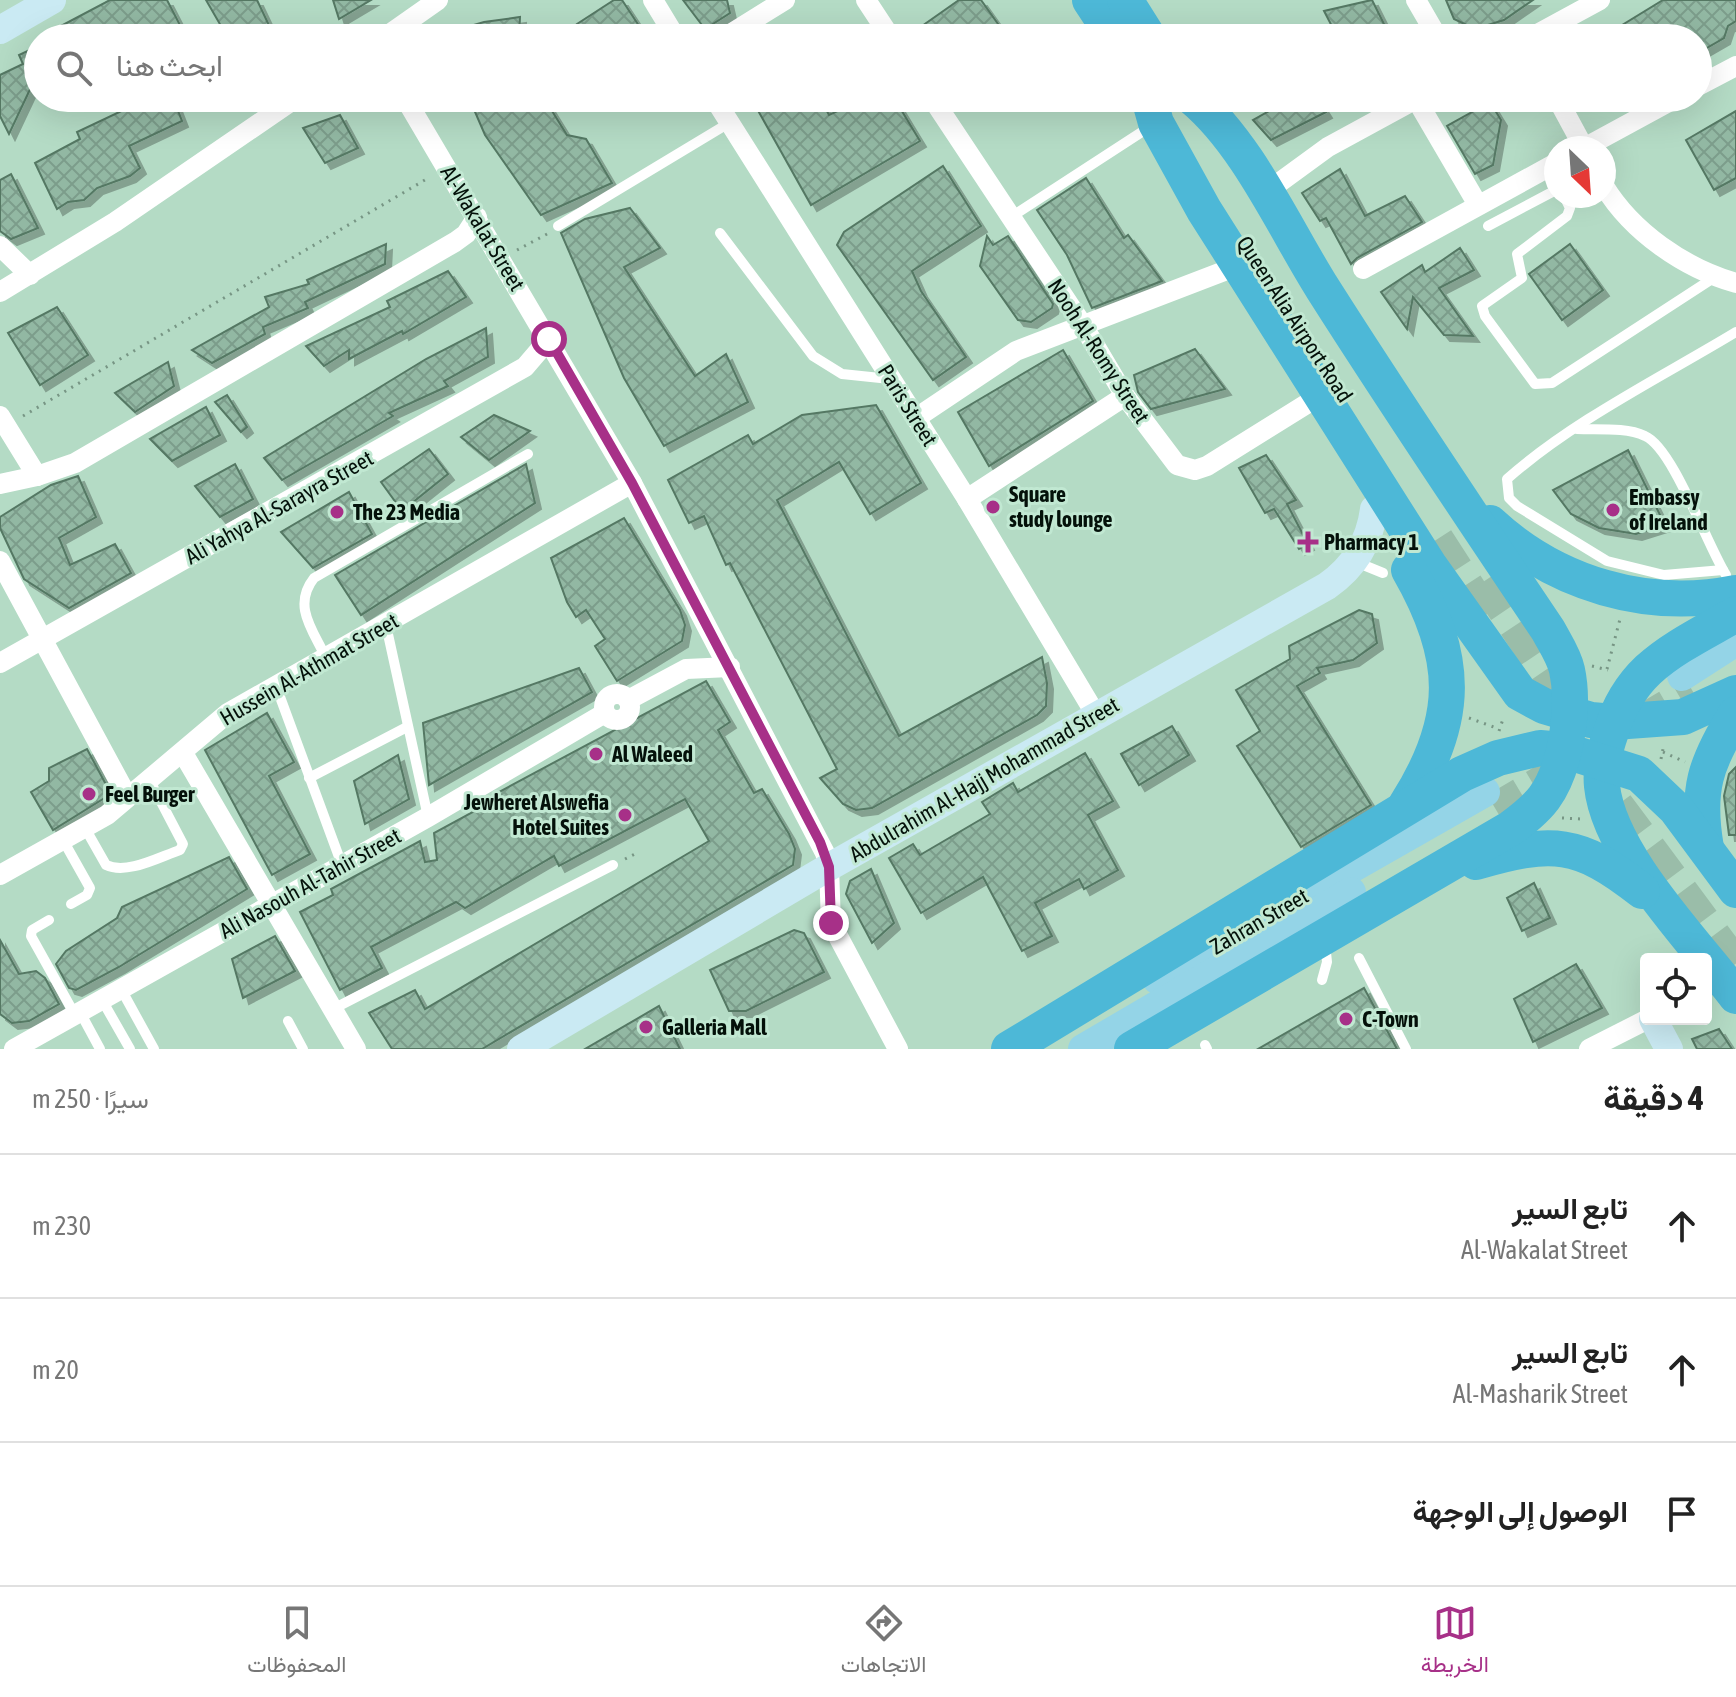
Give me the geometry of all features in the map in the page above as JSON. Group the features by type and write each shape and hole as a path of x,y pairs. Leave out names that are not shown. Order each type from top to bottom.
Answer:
{"highway":[{"path":"1090,0 1106,24"},
{"path":"1125,0 1140,24"},
{"path":"1156,112 1204,210 1429,565 1520,693 1544,706 1614,722 1665,720 1703,710 1736,693"},
{"name":"Queen Alia Airport Road","path":"1157,112 1450,522"},
{"name":"Queen Alia Airport Road","path":"1195,112 1450,522"},
{"path":"1132,1049 1511,828 1533,810 1553,782 1563,750 1567,713 1565,664 1450,522 1324,290 1223,129 1207,112"},
{"path":"1352,445 1374,509 1430,608 1443,639 1447,661 1445,708 1437,743 1424,777 1382,818"},
{"path":"1450,522 1600,588 1627,593 1709,598 1732,584"},
{"path":"1698,953 1631,857 1609,813 1602,787 1603,761 1622,675 1661,660 1736,614"},
{"path":"1707,850 1701,819 1701,789 1716,746 1736,714"},
{"path":"1009,1049 1382,818 1498,758 1540,748 1563,750 1639,774 1650,782 1707,850 1736,890"},
{"path":"1421,880 1510,852 1576,849 1600,859 1666,909"},
{"path":"1712,971 1736,996"}],"main road":[{"path":"1736,641 1687,683 1736,662"},
{"name":"Zahran Street","path":"1033,1049 1490,800 1083,1049"}],"street":[{"path":"0,9 15,0"},
{"path":"0,30 52,0"},
{"path":"404,24 438,0"},
{"path":"653,0 668,24"},
{"path":"746,24 785,0"},
{"path":"866,0 882,24"},
{"path":"1416,0 1430,24"},
{"path":"1553,24 1588,3"},
{"path":"1712,79 1736,66"},
{"path":"0,292 135,209 276,112"},
{"name":"Al-Wakalat Street","path":"414,112 632,483 730,667 829,867"},
{"name":"Paris Street","path":"722,112 967,499 1096,715"},
{"name":"Nooh Al-Romy Street","path":"941,112 1084,327 1125,396 1177,465 1195,470 1259,437 1321,395"},
{"path":"1265,193 1328,147 1393,112"},
{"path":"1424,112 1478,205"},
{"path":"1565,112 1578,136"},
{"path":"1606,136 1650,112"},
{"path":"1363,269 1478,205 1544,175"},
{"path":"1616,202 1628,219 1650,238 1715,277 1736,283"},
{"path":"0,484 75,463 455,242 466,234 477,217"},
{"path":"0,246 30,275"},
{"path":"916,418 1016,351 1240,265"},
{"name":"Ali Yahya Al-Sarayra Street","path":"0,663 525,367 549,339"},
{"path":"967,499 1125,396"},
{"path":"3,421 37,476"},
{"name":"Hussein Al-Athmat Street","path":"0,875 107,815 183,753 215,722 632,483"},
{"name":"Abdulrahim Al-Hajj Mohammad Street","path":"521,1049 829,867 1327,586 1354,561 1370,531 1374,509"},
{"path":"0,561 127,796"},
{"name":"Ali Nasouh Al-Tahir Street","path":"14,1049 428,817 605,713 604,703 610,695 620,694 628,700 686,669 730,667"},
{"path":"183,753 356,1049"},
{"path":"829,867 831,923 898,1049"},
{"path":"1589,1049 1640,1024"},
{"path":"1654,1025 1669,1049"}],"lane":[{"path":"1011,217 1145,112"},
{"path":"556,228 729,123"},
{"path":"1488,226 1544,196"},
{"path":"1570,208 1567,216 1517,254 1522,278 1482,306 1485,316 1535,384 1552,383 1715,277"},
{"path":"720,233 813,356 842,374 892,379"},
{"path":"1732,584 1664,575 1607,561 1517,506 1509,498 1507,479 1576,429 1736,332"},
{"path":"1576,429 1641,434 1651,439 1670,464 1732,584"},
{"path":"326,658 302,609 303,596 314,578 528,454"},
{"path":"1354,561 1383,573"},
{"path":"386,625 428,817"},
{"path":"276,686 342,865"},
{"path":"309,778 407,727"},
{"path":"85,828 106,865 111,868 122,869 180,850 183,844 149,779"},
{"path":"63,840 90,888 87,895 71,904"},
{"path":"333,1009 613,865"},
{"path":"49,920 32,930 31,936 100,1049"},
{"path":"1322,980 1327,962 1323,938"},
{"path":"1359,958 1406,1049"},
{"path":"121,989 154,1049"},
{"path":"102,1000 130,1049"},
{"path":"288,1021 303,1049"}],"path":[{"path":"3,421 447,167"},
{"path":"530,243 556,228"},
{"path":"1565,664 1622,675 1627,593"},
{"path":"1498,758 1499,729 1520,693"},
{"path":"1650,782 1663,752 1665,720"},
{"path":"1533,810 1570,819 1609,813"}],"building":[{"path":"110,0 167,0 179,24 65,24"},
{"path":"206,0 257,0 268,24 220,24"},
{"path":"333,0 371,0 339,19"},
{"path":"614,0 622,0 638,24 577,24"},
{"path":"683,0 727,0 730,13 713,24 701,24"},
{"path":"959,0 981,0 998,24 925,24"},
{"path":"1372,0 1384,24 1331,24 1324,11"},
{"path":"1446,0 1533,0 1504,20 1491,24 1464,24 1454,19"},
{"path":"1663,0 1736,0 1736,21 1728,26 1724,38 1712,45 1712,24 1624,24"},
{"path":"520,17 520,24 477,24"},
{"path":"24,53 24,102 9,134 0,116 0,75 23,64 19,55"},
{"path":"1736,111 1736,178 1714,190 1686,140"},
{"path":"120,112 178,112 182,121 129,146 140,168 130,176 97,188 84,200 68,202 57,209 35,163 80,139 77,132"},
{"path":"475,112 553,112 567,135 586,139 612,183 541,215 485,135"},
{"path":"759,112 827,112 829,115 836,112 902,112 920,141 811,205"},
{"path":"1267,112 1326,112 1271,140 1253,120"},
{"path":"1472,112 1496,112 1501,120 1493,165 1475,174 1447,126"},
{"path":"340,115 358,148 325,163 303,128"},
{"path":"943,166 981,226 912,271 921,291 966,357 933,380 837,245 844,232"},
{"path":"1340,169 1365,216 1405,196 1422,222 1351,264 1326,218 1320,221 1302,193"},
{"path":"11,174 38,228 11,239 0,231 0,180"},
{"path":"1086,178 1124,238 1128,235 1162,281 1092,308 1067,255 1037,210"},
{"path":"630,208 660,248 624,267 695,376 726,354 748,402 664,446 624,378 561,233 585,219"},
{"path":"987,236 993,245 1008,236 1053,304 1052,308 1031,322 1018,320 980,266"},
{"path":"386,244 385,264 305,302 308,308 263,327 265,334 212,363 192,350 269,307 265,297 309,284 307,280"},
{"path":"1570,244 1603,290 1562,320 1529,274"},
{"path":"1460,248 1474,270 1439,288 1473,336 1444,335 1413,297 1407,329 1381,292 1422,265 1425,272"},
{"path":"448,271 466,297 403,334 402,331 349,359 349,350 324,366 306,346 390,307 387,301"},
{"path":"57,307 88,355 40,385 8,333"},
{"path":"486,328 488,357 444,381 448,386 389,413 393,416 282,480 264,458 426,359"},
{"path":"1195,349 1225,389 1151,409 1138,392 1134,375"},
{"path":"1063,350 1093,401 989,466 958,412"},
{"path":"168,362 174,386 135,412 115,393"},
{"path":"227,395 247,427 241,432 215,402"},
{"path":"876,405 921,483 870,514 839,462 777,500 899,736 1042,657 1047,683 1046,706 1037,715 872,808 856,810 843,804 820,778 837,769 730,563 726,565 704,516 689,523 668,480 748,435 753,444 802,415"},
{"path":"206,407 220,435 172,461 150,439"},
{"path":"494,415 530,431 489,460 461,437"},
{"path":"429,449 448,474 402,511 381,482"},
{"path":"1628,450 1665,525 1636,534 1599,528 1571,514 1553,490"},
{"path":"1266,455 1296,500 1287,504 1308,544 1299,549 1274,509 1265,513 1239,468"},
{"path":"235,464 253,499 220,517 195,486"},
{"path":"526,464 535,503 361,615 335,575"},
{"path":"78,476 96,517 59,538 70,565 115,544 131,573 69,608 24,579 0,528 0,517 51,485"},
{"name":"The 23 Media","path":"349,492 372,534 313,568 281,532"},
{"path":"624,518 680,610 685,625 682,641 617,681 595,646 605,639 586,610 576,617 567,602 551,558"},
{"path":"1359,610 1372,614 1377,643 1353,660 1317,668 1320,673 1297,686 1371,805 1301,847 1237,746 1260,731 1236,690 1290,659 1289,646"},
{"path":"579,668 592,692 429,785 423,723"},
{"path":"706,681 730,722 718,730 754,793 762,789 789,834 795,849 793,865 482,1049 392,1049 369,1013 415,990 425,1009 709,841 685,799 559,866 554,856 465,908 456,902 371,947 382,968 340,990 300,912 333,895 331,889 420,841 425,862 437,860 434,833 484,806 484,800"},
{"path":"267,713 294,762 269,776 310,854 272,875 205,750"},
{"path":"1172,726 1189,755 1139,785 1121,754"},
{"path":"87,749 111,794 53,830 31,792 49,781 49,768"},
{"path":"1085,753 1113,801 1088,815 1118,870 1084,889 1079,879 1035,903 1052,936 1022,951 983,877 921,913 889,858 913,844 920,855 990,814 982,802 1013,783 1018,792"},
{"path":"398,755 409,799 365,824 354,781"},
{"path":"1736,767 1736,835 1729,835 1724,796 1729,774"},
{"path":"229,857 247,889 119,967 76,990 69,988 56,964 66,951 117,918 122,907"},
{"path":"871,869 894,923 872,943 846,894 850,881"},
{"path":"1534,883 1550,918 1522,931 1507,898"},
{"path":"794,930 804,933 824,972 746,1011 729,1011 710,970"},
{"path":"275,936 295,971 243,998 232,959"},
{"path":"0,940 19,974 36,971 45,978 59,1004 29,1021 12,1023 0,1014"},
{"path":"1576,964 1602,1008 1533,1042 1514,999"},
{"name":"C-Town","path":"1364,988 1397,1049 1258,1049"},
{"name":"Galleria Mall","path":"659,1006 680,1049 585,1049"},
{"path":"1719,1029 1732,1049 1697,1049 1692,1039"}],"tunnel":[{"path":"1436,540 1487,619"},
{"path":"1486,580 1578,717"},
{"path":"1641,720 1692,690"},
{"path":"1495,808 1562,768"},
{"path":"1616,806 1736,967"}],"place":[{"name":"Square study lounge","path":"993,507"},
{"name":"Embassy of Ireland","path":"1613,510"},
{"name":"The 23 Media","path":"337,512"},
{"name":"Pharmacy 1","path":"1308,542"},
{"name":"Al Waleed","path":"596,754"},
{"name":"Feel Burger","path":"89,794"},
{"name":"Jewheret Alswefia Hotel Suites","path":"625,815"},
{"name":"C-Town","path":"1346,1019"},
{"name":"Galleria Mall","path":"646,1027"}],"route":[{"path":"549,339 632,483 820,842 829,867 831,923"}]}
